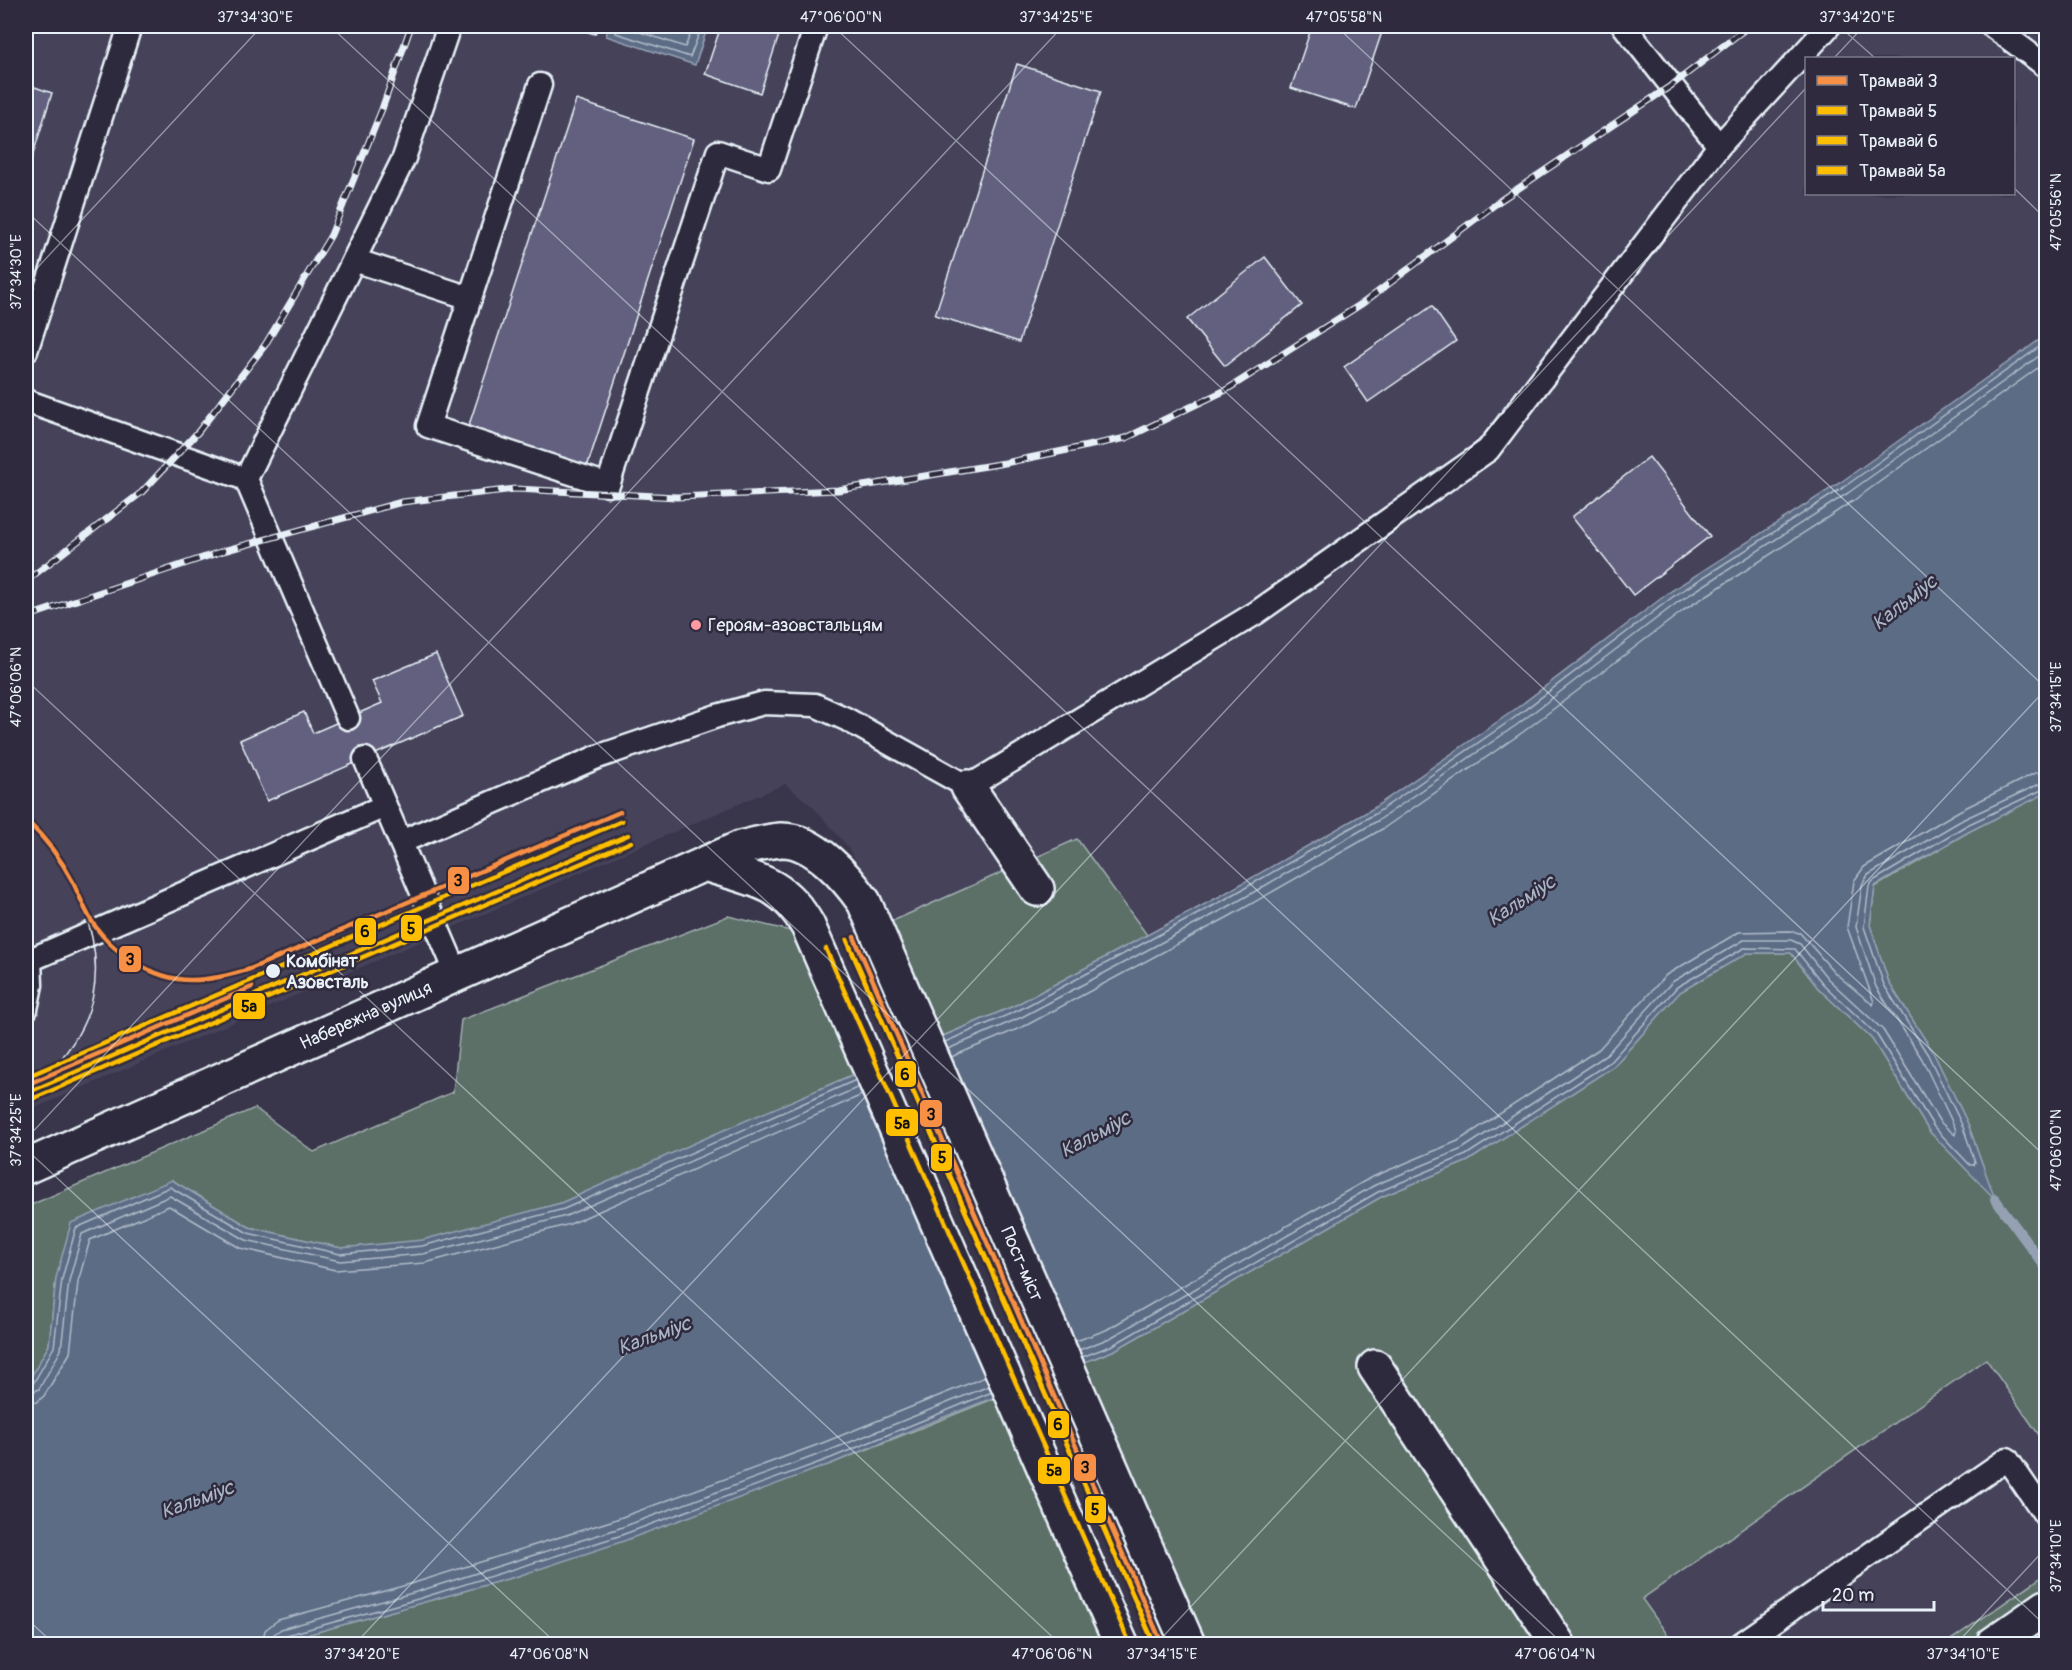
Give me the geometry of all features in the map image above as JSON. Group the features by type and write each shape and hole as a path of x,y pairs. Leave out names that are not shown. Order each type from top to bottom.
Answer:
{"main road":[{"path":"968,787 1037,889"},
{"name":"Пост-міст","path":"705,864 740,848 783,840 814,851 838,869 857,892 875,928 1188,1644"},
{"path":"705,864 770,885 787,895 798,908 1117,1634"},
{"name":"Набережна вулиця","path":"26,1167 705,864"},
{"path":"1375,1368 1558,1644"},
{"path":"1993,1644 2046,1607"}],"lane":[{"path":"26,351 130,26"},
{"path":"246,479 404,158 449,26"},
{"path":"540,85 428,426 608,485 718,152 769,169 816,26"},
{"path":"1624,26 1719,146"},
{"path":"401,842 597,757 717,716 764,703 815,705 846,719 968,787 1256,613 1488,450 1719,146 1829,26"},
{"path":"1992,26 2046,66"},
{"path":"354,260 470,298"},
{"path":"26,401 246,479 348,718"},
{"path":"365,759 458,974"},
{"path":"26,1009 31,985 30,960 386,806"},
{"path":"1741,1644 2007,1459 2046,1516"}],"shaded area":[{"path":"26,26 609,26 606,35 696,65 708,26 2046,26 2046,335 1841,482 1671,591 1510,713 1372,809 1147,935 1077,839 888,923 871,885 847,846 813,807 785,784 26,1112"},
{"path":"1986,1358 2046,1445 2046,1574 1945,1644 1674,1644 1642,1599"}],"green space":[{"path":"2046,793 2046,1445 1986,1359 1642,1599 1674,1644 1203,1644 1080,1364 1115,1350 1381,1197 1468,1161 1614,1066 1680,992 1747,953 1791,953 1818,988 1872,1039 1929,1131 1994,1197 1968,1124 1933,1052 1889,983 1870,925 1875,887 1970,831"},
{"path":"1077,839 1147,935 1016,1005 938,1038 888,923"},
{"path":"728,916 795,932 856,1073 561,1203 422,1241 341,1248 249,1227 172,1180 56,1278 49,1345 26,1386 26,1207 255,1108 314,1152 453,1092 461,1020"},
{"path":"998,1397 1106,1644 274,1644 518,1576 833,1463"},
{"path":"2046,1574 2046,1644 1945,1644"}],"water":[{"path":"609,26 708,26 695,65 606,36"},
{"name":"Кальміус","path":"2046,335 2046,793 1970,831 1875,886 1870,925 1889,983 1933,1052 1968,1124 1995,1199 1929,1131 1872,1039 1818,988 1791,953 1747,953 1680,992 1614,1066 1468,1161 1381,1197 1115,1350 833,1463 621,1542 518,1576 274,1644 26,1644 26,1386 49,1345 56,1278 71,1223 172,1180 249,1227 341,1248 422,1240 561,1203 717,1133 1016,1005 1220,896 1372,809 1510,713 1671,591 1841,482"}],"pier":[{"path":"937,1035 1081,1366 999,1399 855,1070"}],"building":[{"path":"569,26 598,26 595,34"},
{"path":"721,26 782,26 760,93 705,74"},
{"path":"1312,26 1384,26 1356,109 1291,88"},
{"path":"1017,64 1101,91 1019,342 935,315"},
{"path":"26,84 52,93 26,177"},
{"path":"576,100 694,139 587,467 468,428"},
{"path":"1265,257 1302,305 1225,366 1187,319"},
{"path":"1432,306 1456,341 1368,402 1344,367"},
{"path":"1649,457 1710,536 1633,595 1572,517"},
{"path":"436,654 463,716 267,801 240,740 304,712 313,733 382,703 372,681"}],"waterway":[{"path":"1995,1199 2046,1268"}],"tram line":[{"name":"3","path":"26,820 58,857 91,920 110,943 134,962 148,969 177,979 191,980 221,977 250,969 620,812"},
{"name":"6","path":"26,1077 622,821"},
{"name":"5","path":"29,1092 628,835"},
{"name":"5а","path":"32,1099 631,842"},
{"path":"44,1077 62,1058 76,1038 93,997 94,953 90,929 82,904"},
{"name":"3","path":"854,937 1162,1644"},
{"name":"5","path":"847,940 1154,1644"},
{"name":"6","path":"847,940 1153,1641"},
{"name":"5а","path":"826,949 1130,1644"},
{"name":"3","path":"26,1085 252,987"}],"railway":[{"path":"26,581 142,492 198,432 265,345 331,235 382,109 411,26"},
{"path":"26,617 223,551 402,502 515,489 677,497 838,490 1005,463 1126,438 1226,390 1363,303 1501,200 1672,85 1749,26"}],"place":[{"name":"Героям-азовстальцям","path":"696,625"},
{"name":"Комбінат Азовсталь","path":"273,971"}]}
